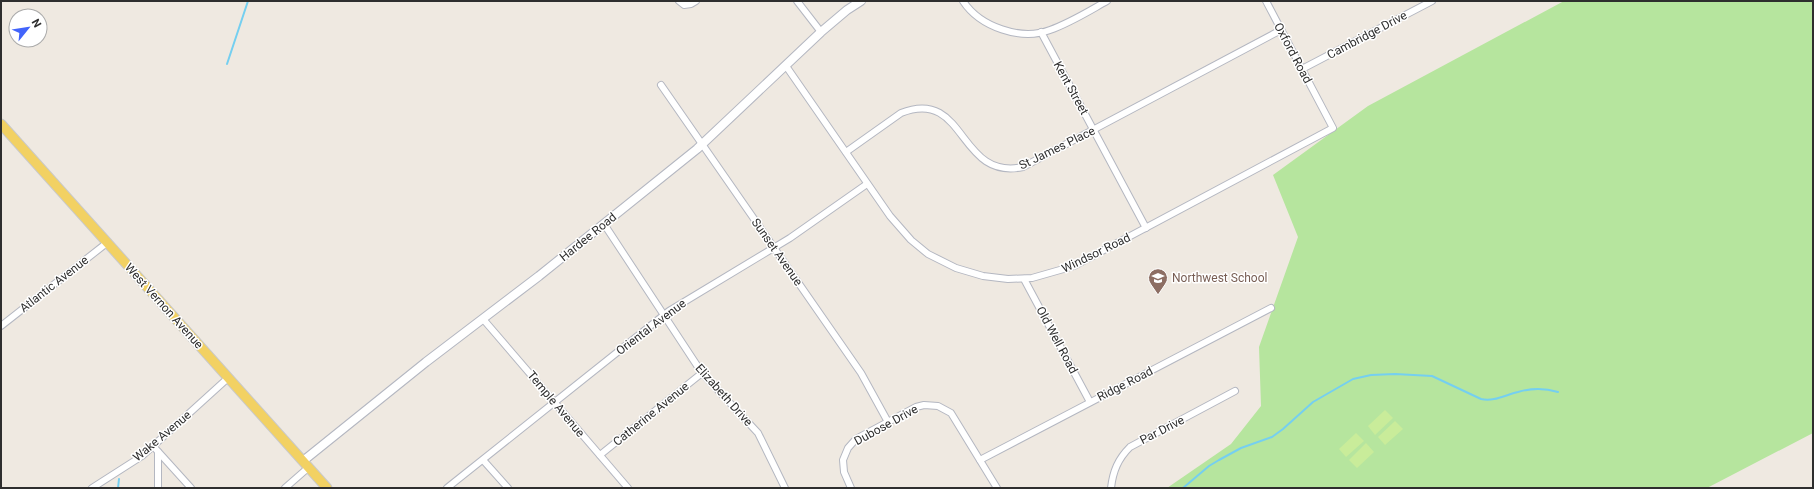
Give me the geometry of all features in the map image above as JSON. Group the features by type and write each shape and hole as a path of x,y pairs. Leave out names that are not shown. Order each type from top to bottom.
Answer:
{"main road":[{"name":"West Vernon Avenue","path":"1,124 327,488"}],"street":[{"path":"679,1 684,5 691,4 696,1"},
{"path":"797,1 821,32"},
{"name":"Hardee Road","path":"285,488 306,464 426,362 604,224 702,144 821,32 847,10 862,1"},
{"path":"963,1 973,13 994,26 1020,33 1050,30 1107,1"},
{"name":"Oxford Road","path":"1266,1 1320,105"},
{"name":"Cambridge Drive","path":"1302,69 1432,1"},
{"name":"St James Place","path":"846,152 900,113 916,109 932,111 947,118 958,129 979,157 990,164 1006,169 1023,167 1281,30"},
{"name":"Kent Street","path":"1041,32 1146,228"},
{"name":"Windsor Road","path":"786,66 867,184 898,227 911,240 928,254 956,268 983,276 1024,279 1042,276 1074,266 1333,128 1320,105"},
{"name":"Sunset Avenue","path":"661,85 861,372 888,422"},
{"name":"Oriental Avenue","path":"447,488 663,316 774,248 867,184"},
{"name":"Elizabeth Drive","path":"604,224 663,316 702,373 758,433 785,488"},
{"name":"Atlantic Avenue","path":"1,326 108,242"},
{"name":"Old Well Road","path":"1024,279 1090,402"},
{"name":"Ridge Road","path":"980,460 1272,308"},
{"name":"Temple Avenue","path":"483,319 628,488"},
{"name":"Catherine Avenue","path":"600,455 702,373"},
{"name":"Wake Avenue","path":"92,488 142,456 228,378"},
{"name":"Par Drive","path":"1111,488 1112,476 1116,465 1122,455 1130,447 1235,391"},
{"name":"Dubose Drive","path":"851,488 843,465 848,448 856,439 916,407 924,405 938,406 951,413 997,488"},
{"path":"153,446 191,488"},
{"path":"158,452 158,488"},
{"path":"483,460 508,488"}],"green space":[{"path":"1564,1 1813,1 1813,433 1707,488 1167,488 1231,444 1261,406 1259,347 1298,237 1273,175 1368,106"},
{"path":"1385,410 1393,418 1375,435 1368,426"},
{"path":"1395,421 1403,429 1385,445 1378,437"},
{"path":"1356,433 1364,441 1346,457 1339,449"},
{"path":"1366,443 1374,452 1357,468 1349,460"}],"waterway":[{"path":"227,64 248,1"},
{"path":"1183,488 1209,466 1219,460 1241,448 1272,437 1313,402 1353,379 1371,375 1395,374 1432,376 1486,400 1533,389 1558,392"},
{"path":"118,488 119,479"}],"place":[{"name":"Northwest School","path":"1158,295"}]}
